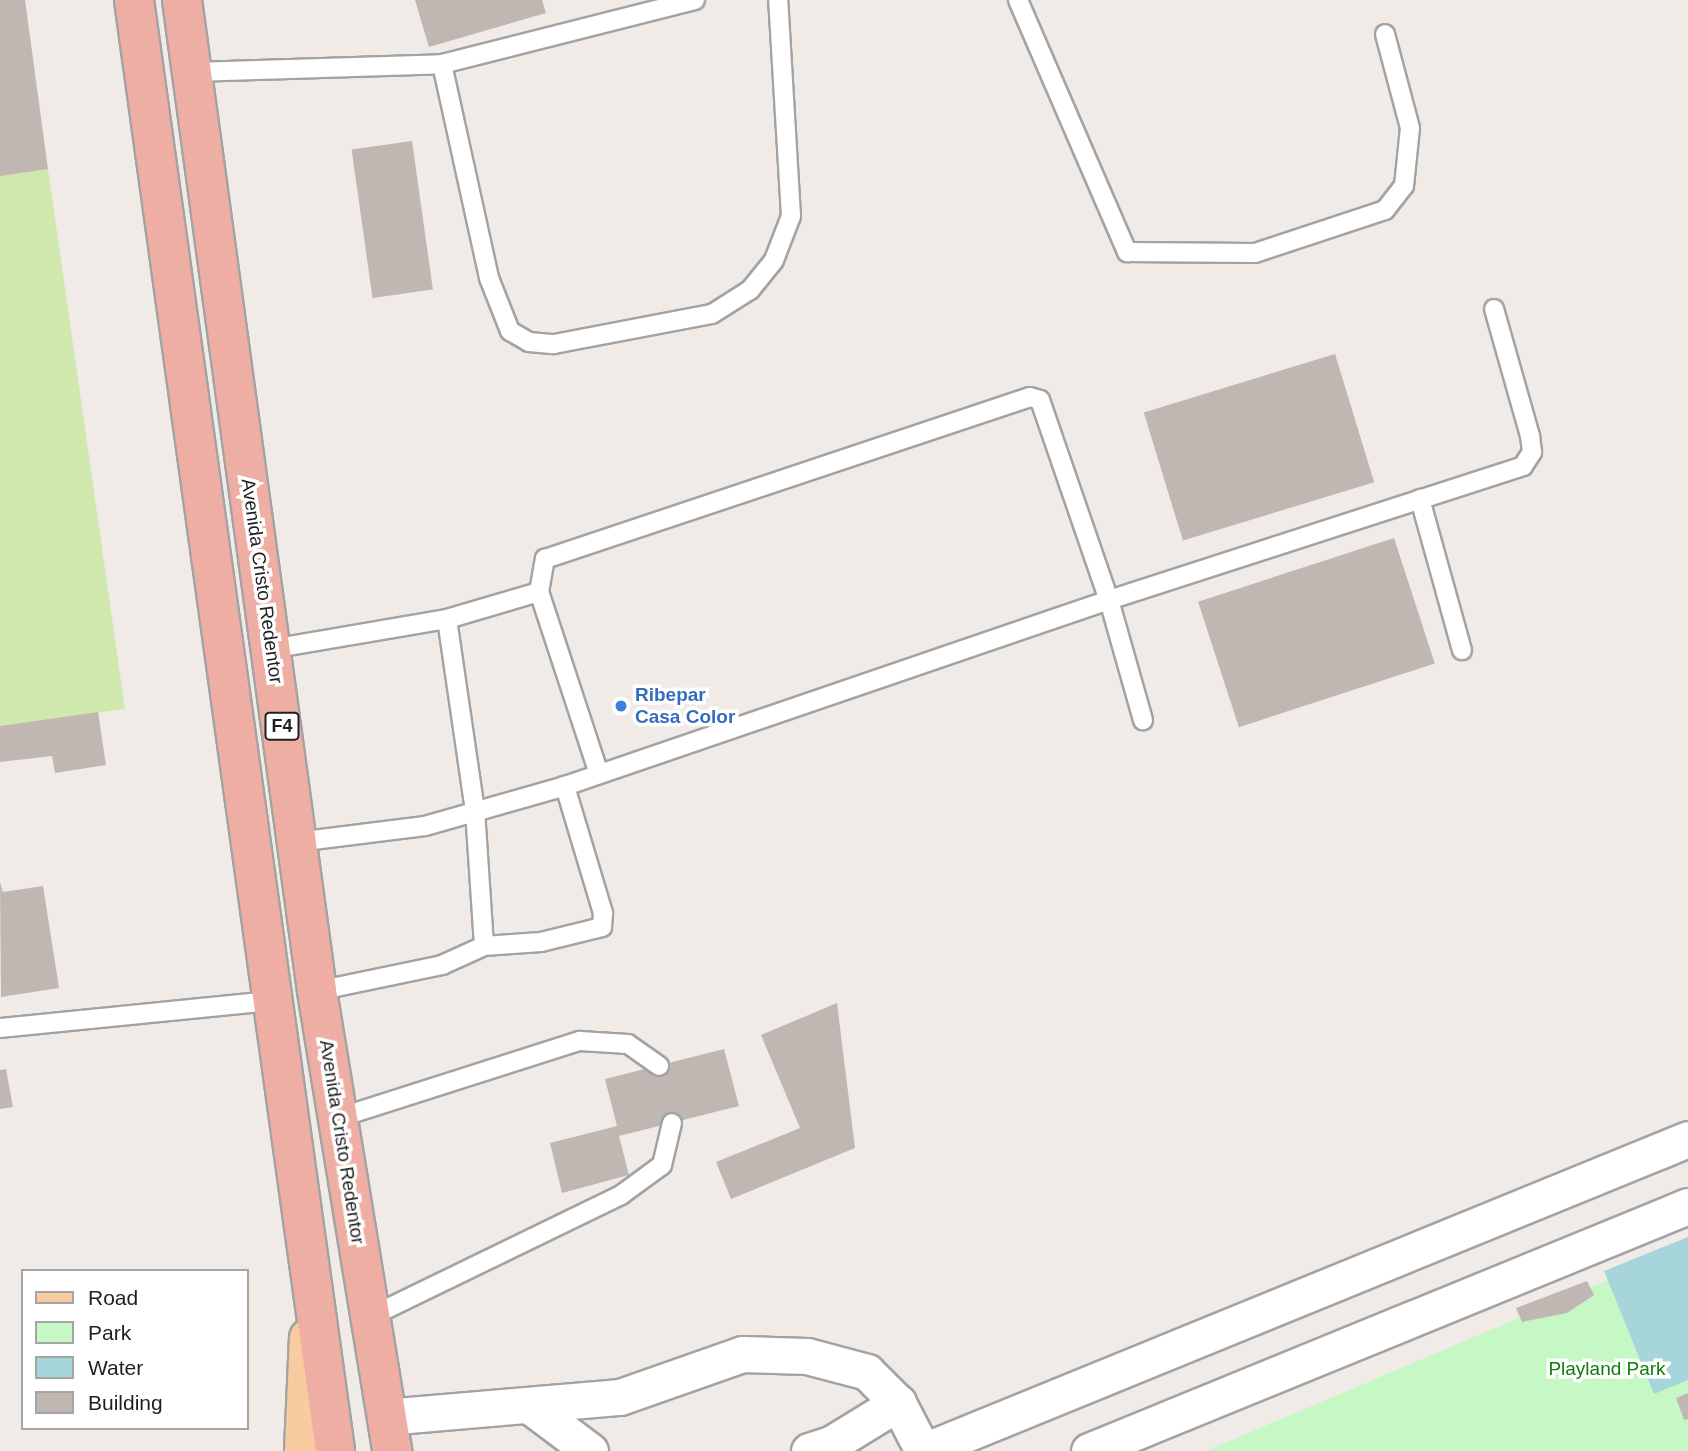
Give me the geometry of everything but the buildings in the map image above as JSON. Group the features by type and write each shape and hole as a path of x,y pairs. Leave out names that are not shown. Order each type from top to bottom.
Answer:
{"highway":[{"name":"F4","path":"134,0 272,1001 328,1383 335,1451"},
{"name":"Avenida Cristo Redentor","path":"183,0 317,991 388,1434"},
{"path":"328,1383 345,1451"}],"main road":[{"path":"304,1451 311,1266"}],"street":[{"path":"388,1434 530,1406 620,1397 742,1354 807,1356 867,1372 898,1403 924,1451 1688,1139"},
{"path":"1089,1451 1688,1206"},
{"path":"809,1451 831,1444 898,1403"},
{"path":"530,1406 590,1451"}],"lane":[{"path":"194,72 442,64 695,0"},
{"path":"442,64 489,278 510,331 529,342 554,344 712,314 750,290 774,260 791,216 778,0"},
{"path":"1018,0 1127,252 1255,253 1385,210 1404,186 1410,128 1385,34"},
{"path":"297,842 425,826 565,786 1109,600 1523,466 1532,452 1494,309"},
{"path":"599,774 539,592 545,559 1030,397 1040,400 1109,600 1143,720"},
{"path":"1420,499 1462,650"},
{"path":"271,649 447,619 539,592"},
{"path":"447,619 475,810 484,946"},
{"path":"317,991 442,965 484,946 541,942 602,927 603,913 565,786"},
{"path":"0,1028 272,1001"},
{"path":"338,1118 579,1041 628,1044 659,1066"},
{"path":"370,1317 621,1195 662,1165 673,1123"}],"green space":[{"path":"0,0 48,169 125,709 0,726"},
{"name":"Playland Park","path":"1688,1246 1688,1451 1206,1451"}],"water":[{"path":"1688,1237 1688,1380 1654,1394 1604,1271"}],"place":[{"name":"Ribepar Casa Color","path":"621,706"}]}
